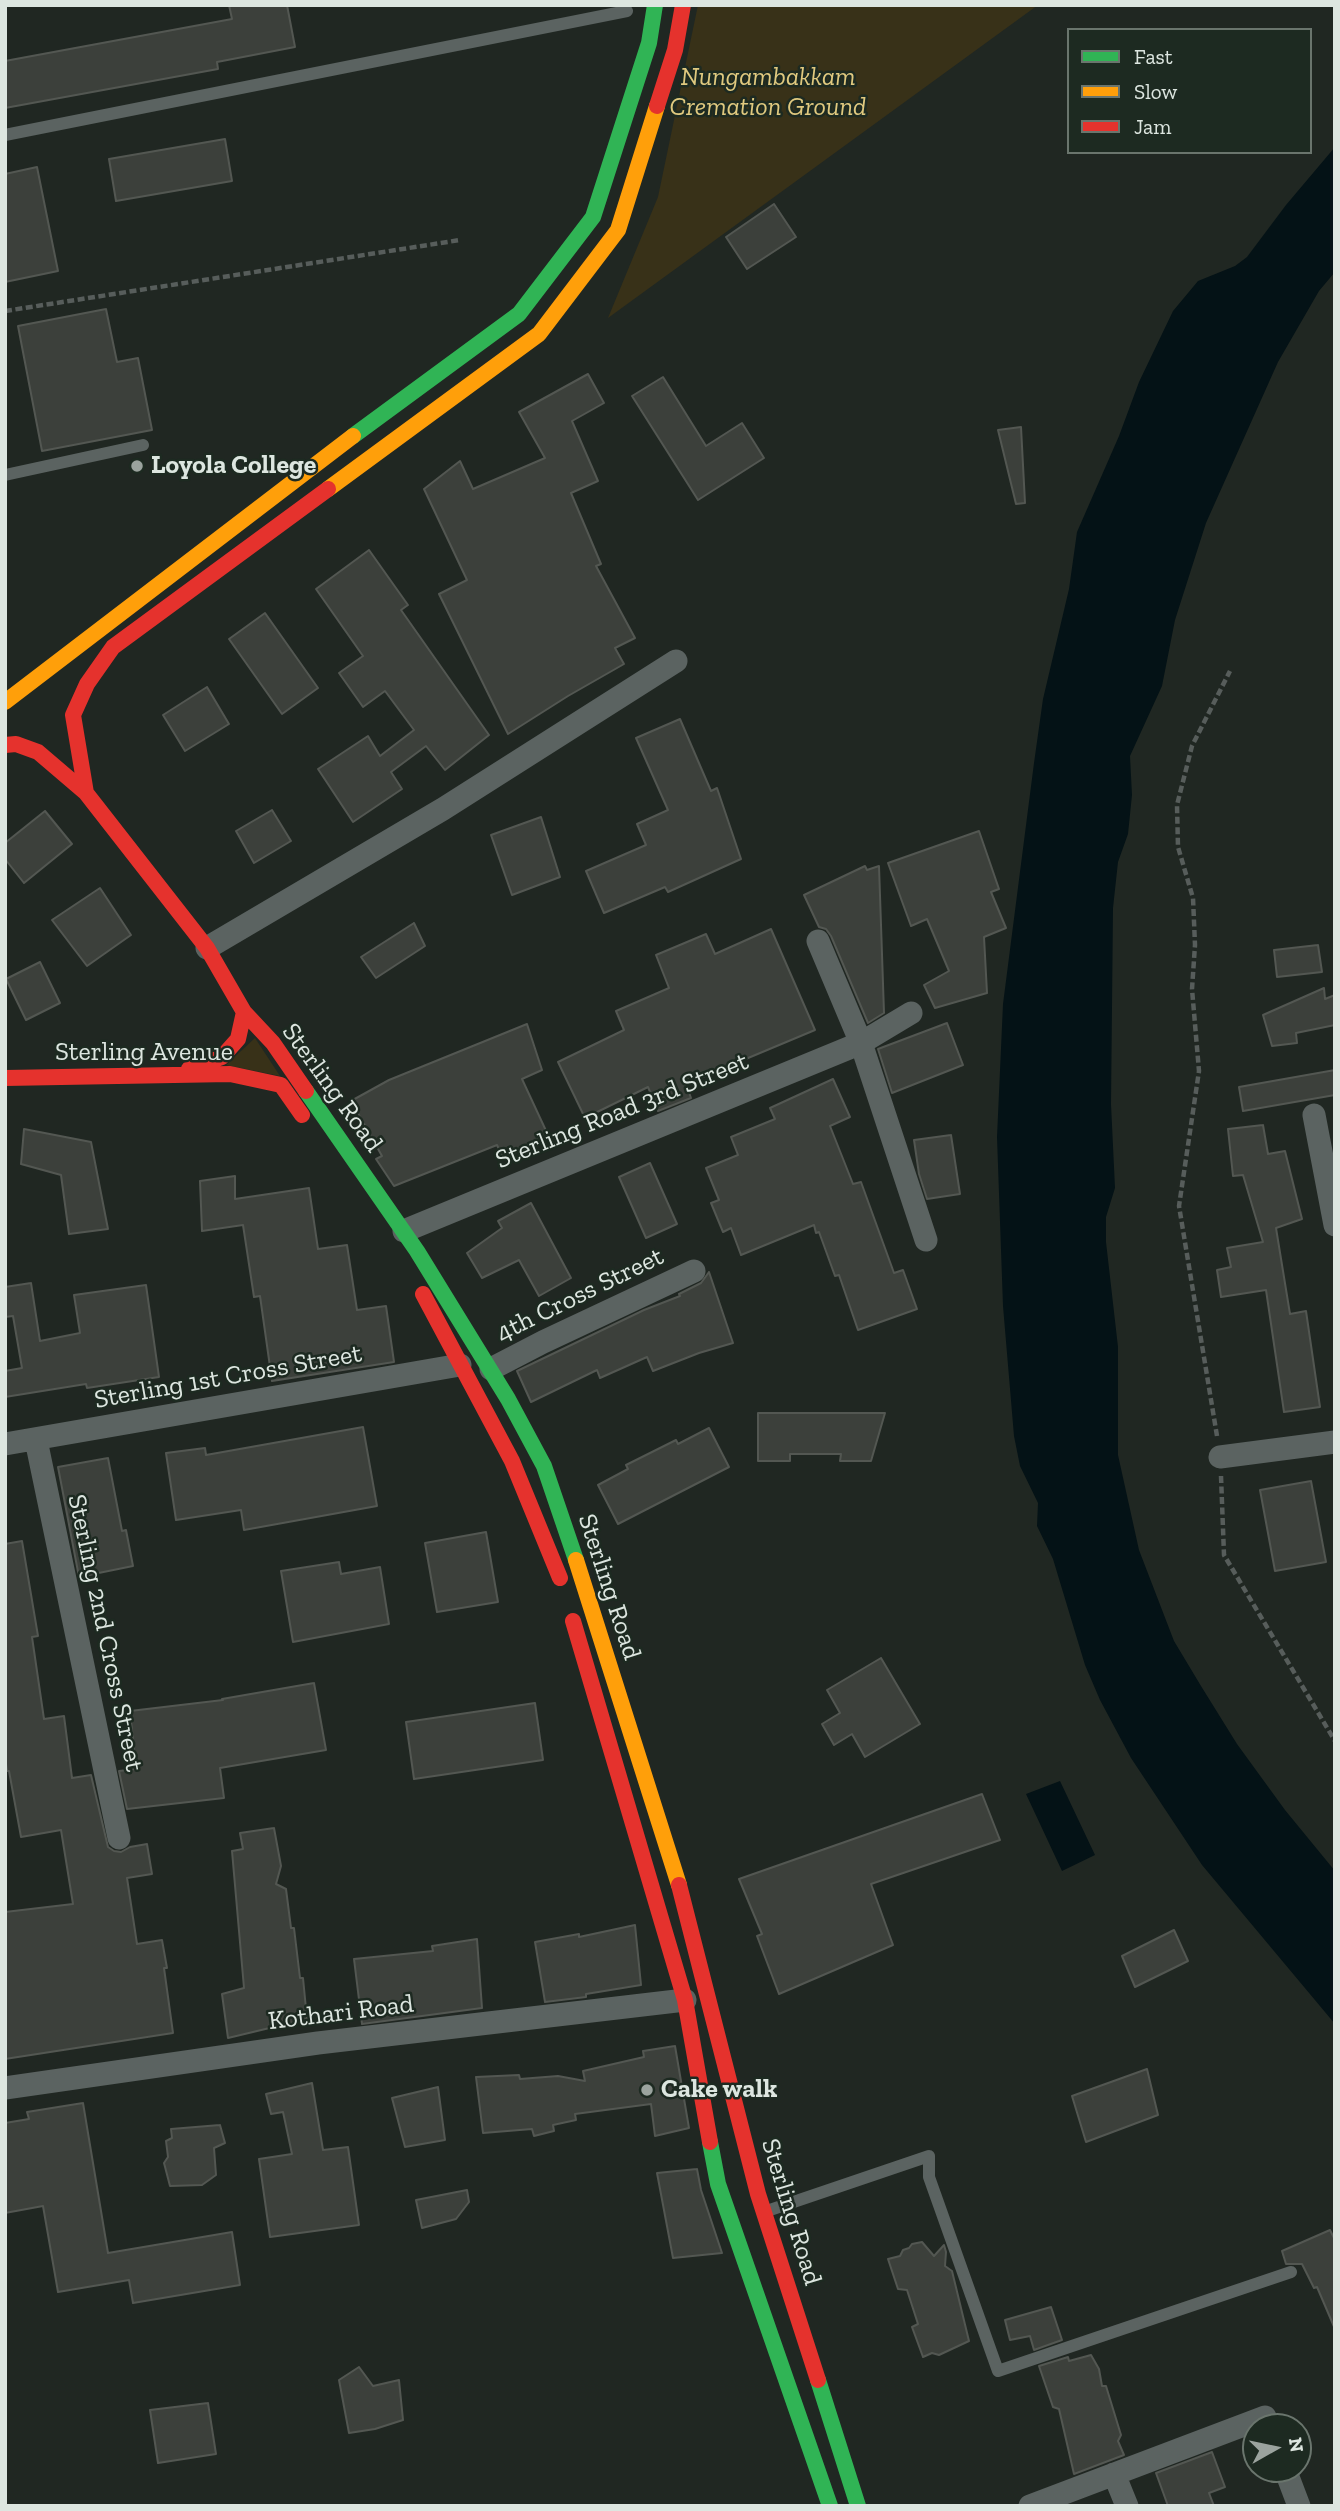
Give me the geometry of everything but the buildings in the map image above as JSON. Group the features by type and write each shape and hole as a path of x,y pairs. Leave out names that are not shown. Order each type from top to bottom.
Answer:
{"main road":[{"path":"7,697 519,314 593,217 649,43 655,5"},
{"path":"86,793 73,715 87,684 113,647 538,334 618,230 675,50 683,5"},
{"path":"534,294 555,312"},
{"name":"Sterling Road","path":"5,745 16,744 38,752 86,793 207,948 244,1012 273,1043 404,1231 491,1369 544,1466 579,1568 681,1893 764,2213 858,2506"},
{"path":"171,1075 222,1057 238,1039 244,1012"},
{"name":"Sterling Avenue","path":"5,1078 230,1074 281,1085"},
{"name":"Sterling Road","path":"281,1085 310,1126"},
{"name":"Sterling Road","path":"325,1146 355,1189"},
{"name":"Sterling Road","path":"416,1281 512,1461 552,1554 685,2000 718,2183 830,2506"}],"street":[{"path":"207,948 443,809 676,661"},
{"path":"818,941 861,1042 926,1240"},
{"name":"Sterling Road 3rd Street","path":"404,1231 861,1042 911,1013"},
{"path":"1314,1115 1335,1225"},
{"name":"4th Cross Street","path":"491,1369 694,1271"},
{"name":"Sterling 1st Cross Street","path":"5,1444 460,1365"},
{"name":"Sterling 2nd Cross Street","path":"36,1440 119,1838"},
{"path":"1220,1457 1335,1442"},
{"name":"Kothari Road","path":"5,2088 318,2043 685,2000"},
{"path":"1030,2506 1242,2426"},
{"path":"1114,2474 1127,2506"},
{"path":"1291,2483 1300,2506"}],"lane":[{"path":"5,135 627,11"},
{"path":"5,475 144,444"},
{"path":"764,2213 929,2156 929,2177 998,2371 1291,2272"}],"path":[{"path":"5,311 460,240"},
{"path":"1230,671 1192,746 1177,805 1178,847 1193,898 1195,945 1192,989 1199,1070 1179,1206 1220,1457 1224,1555 1335,1741"}],"green space":[{"name":"Nungambakkam Cremation Ground","path":"698,5 1038,5 608,318 658,197"},
{"path":"255,1038 280,1076 226,1065"}],"shaded area":[{"path":"1335,147 1335,272 1319,291 1278,362 1206,523 1175,620 1162,686 1130,756 1132,795 1128,834 1118,862 1113,908 1111,1104 1115,1188 1106,1217 1106,1242 1118,1347 1118,1455 1139,1550 1174,1641 1201,1686 1237,1744 1285,1810 1335,1871 1335,2024 1202,1865 1131,1758 1085,1665 1053,1559 1037,1526 1038,1503 1020,1466 1014,1436 1003,1306 997,1137 1003,1004 1034,763 1043,699 1069,589 1077,532 1119,436 1139,382 1173,311 1198,281 1235,266 1247,257"},
{"path":"1060,1781 1095,1855 1062,1871 1026,1794"}],"traffic: fast":[{"path":"353,436 519,314 593,217 649,43 655,5"},
{"path":"306,1091 417,1251 508,1399 544,1466 576,1560"},
{"path":"710,2142 718,2184 830,2506"},
{"path":"818,2380 858,2506"}],"traffic: slow":[{"path":"328,489 539,334 618,230 657,106"},
{"path":"5,702 353,436"},
{"path":"576,1560 679,1885"}],"traffic: jam":[{"path":"657,106 675,50 683,5"},
{"path":"86,793 73,715 87,684 113,647 328,489"},
{"path":"5,745 16,744 38,752 86,793 207,948 244,1012 273,1043 306,1091"},
{"path":"189,1069 222,1057 238,1039 244,1012"},
{"path":"5,1078 230,1074 281,1085 302,1115"},
{"path":"423,1294 512,1461 560,1578"},
{"path":"573,1621 685,2000 710,2142"},
{"path":"679,1885 758,2194 818,2380"}],"place":[{"name":"Loyola College","path":"137,466"},
{"name":"Cake walk","path":"647,2090"}]}
